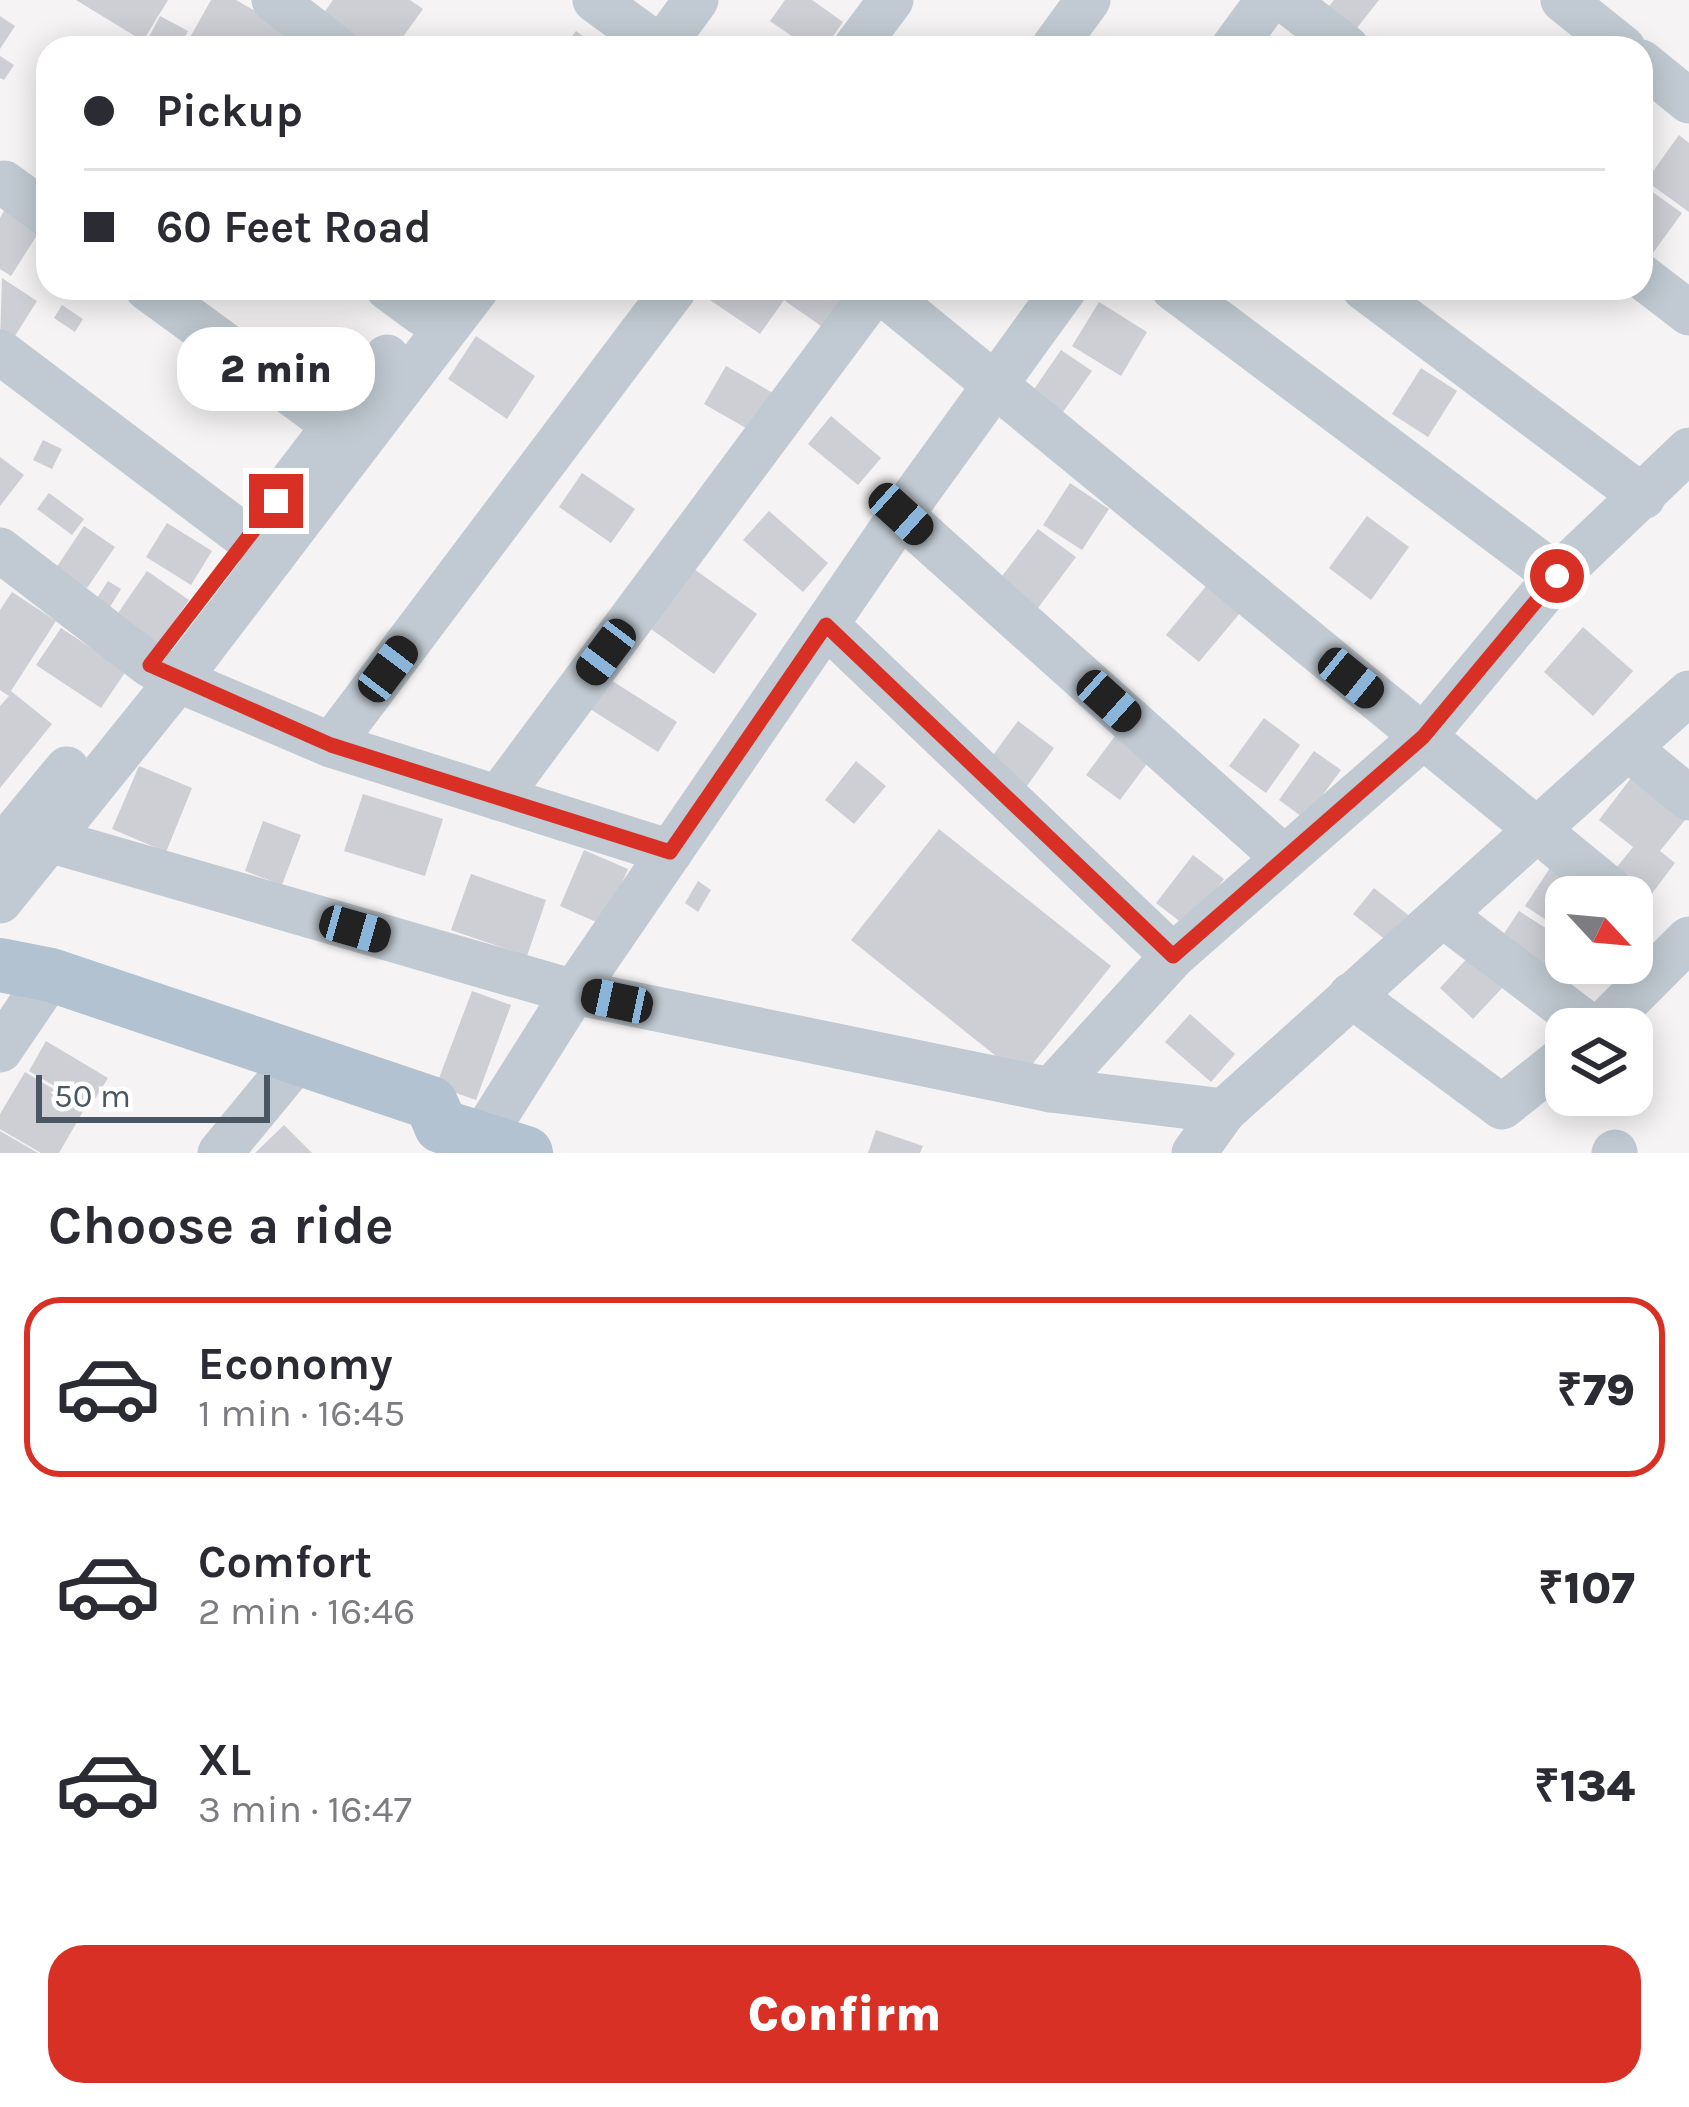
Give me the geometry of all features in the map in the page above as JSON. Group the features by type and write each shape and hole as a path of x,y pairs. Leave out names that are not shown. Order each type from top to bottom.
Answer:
{"main road":[{"path":"21,985 290,1071 418,1136 475,1141"}],"street":[{"path":"274,0 321,36"},
{"path":"595,0 648,35 696,0"},
{"path":"864,36 891,0"},
{"path":"1062,36 1088,0"},
{"path":"1242,36 1268,0"},
{"path":"1285,0 1332,36"},
{"path":"1563,0 1608,36"},
{"path":"1653,72 1689,101"},
{"path":"4,183 36,206"},
{"path":"1653,285 1689,313"},
{"path":"163,300 333,424"},
{"path":"260,548 414,300"},
{"path":"0,901 50,840 164,672 260,548 467,300"},
{"path":"331,745 666,300"},
{"path":"498,798 868,300"},
{"path":"891,300 1592,876"},
{"path":"475,1141 991,383 1056,300"},
{"path":"1189,300 1557,576"},
{"path":"1380,300 1643,497"},
{"path":"0,352 260,548"},
{"path":"1051,1090 1173,956 1423,737 1557,576 1689,450"},
{"path":"901,514 1282,856"},
{"path":"0,550 164,672 331,745 670,852"},
{"path":"826,625 1173,956"},
{"path":"0,850 164,672"},
{"path":"1195,1153 1224,1111 1689,693"},
{"path":"1628,749 1689,798"},
{"path":"50,840 574,992 1051,1090 1224,1111"},
{"path":"1443,915 1568,1008"},
{"path":"1617,1008 1685,942 1653,921"},
{"path":"0,1050 21,985"},
{"path":"1351,995 1502,1107 1545,1073"},
{"path":"220,1153 290,1071"}],"building":[{"path":"76,0 168,0 146,36 135,36"},
{"path":"211,0 236,0 295,34 294,36 191,36"},
{"path":"333,0 410,0 423,9 404,36 347,36 321,17"},
{"path":"785,0 812,0 843,22 833,36 792,36 770,21"},
{"path":"1334,0 1379,0 1351,36 1321,16"},
{"path":"0,16 15,26 0,49"},
{"path":"160,16 188,31 185,36 149,36"},
{"path":"0,56 14,65 4,80 0,78"},
{"path":"1679,135 1689,143 1689,212 1653,186 1653,171"},
{"path":"1653,192 1682,213 1653,253"},
{"path":"5,209 36,230 11,276 0,269 0,218"},
{"path":"2,278 37,301 8,347 0,341"},
{"path":"710,300 784,300 760,334"},
{"path":"784,300 844,300 858,310 838,338"},
{"path":"1099,302 1147,332 1121,376 1072,346"},
{"path":"62,305 83,319 75,332 54,318"},
{"path":"476,336 535,376 507,419 448,379"},
{"path":"1061,350 1092,371 1058,419 1028,398"},
{"path":"726,366 780,397 758,435 704,404"},
{"path":"1421,368 1457,391 1428,437 1392,414"},
{"path":"831,416 881,458 858,485 808,444"},
{"path":"43,440 62,449 52,469 33,460"},
{"path":"0,457 24,475 0,506"},
{"path":"582,473 635,509 611,543 559,507"},
{"path":"1070,483 1109,509 1082,550 1043,525"},
{"path":"49,493 84,519 72,535 37,509"},
{"path":"769,511 828,563 803,592 743,540"},
{"path":"1367,516 1409,547 1371,600 1329,568"},
{"path":"167,523 212,551 191,585 146,557"},
{"path":"84,526 115,547 87,588 56,568"},
{"path":"1038,529 1076,557 1038,608 999,580"},
{"path":"694,569 757,614 714,674 651,629"},
{"path":"147,571 189,600 158,645 116,616"},
{"path":"108,581 121,589 110,607 97,598"},
{"path":"1207,585 1240,613 1199,662 1166,635"},
{"path":"12,592 56,621 11,691 52,724 0,788 0,706 9,696 0,690 0,610"},
{"path":"1583,627 1633,671 1593,716 1544,672"},
{"path":"61,628 126,671 101,708 36,665"},
{"path":"606,677 677,722 658,752 587,707"},
{"path":"1264,718 1300,745 1266,793 1229,766"},
{"path":"1018,721 1054,748 1022,793 985,766"},
{"path":"1121,728 1155,753 1120,800 1086,775"},
{"path":"1314,751 1341,770 1305,819 1279,800"},
{"path":"856,761 886,786 854,824 825,800"},
{"path":"139,766 192,788 166,852 112,829"},
{"path":"1631,778 1685,820 1660,851 1675,863 1653,892 1653,876 1610,876 1633,847 1599,820"},
{"path":"363,794 443,819 425,876 344,851"},
{"path":"263,821 301,835 282,885 245,871"},
{"path":"939,829 1111,966 1022,1077 851,940"},
{"path":"584,850 628,869 603,925 560,906"},
{"path":"1193,855 1224,879 1187,927 1156,903"},
{"path":"1550,868 1562,876 1545,876 1545,919 1525,906"},
{"path":"471,874 546,900 527,956 451,930"},
{"path":"698,881 711,890 698,912 685,903"},
{"path":"1374,888 1417,922 1396,948 1353,914"},
{"path":"1519,911 1545,928 1545,975 1497,944"},
{"path":"1471,954 1504,986 1473,1019 1440,988"},
{"path":"472,991 511,1005 476,1100 436,1086"},
{"path":"1190,1014 1235,1054 1211,1082 1165,1042"},
{"path":"46,1041 108,1078 90,1107 29,1071"},
{"path":"25,1072 85,1108 59,1153 41,1153 0,1129 0,1114"},
{"path":"284,1125 312,1153 255,1153"},
{"path":"876,1130 923,1146 920,1153 868,1153"},
{"path":"0,1131 38,1153 0,1153"}],"route":[{"path":"276,501 150,665 331,745 670,852 826,625 1173,956 1423,737 1557,576"}]}
